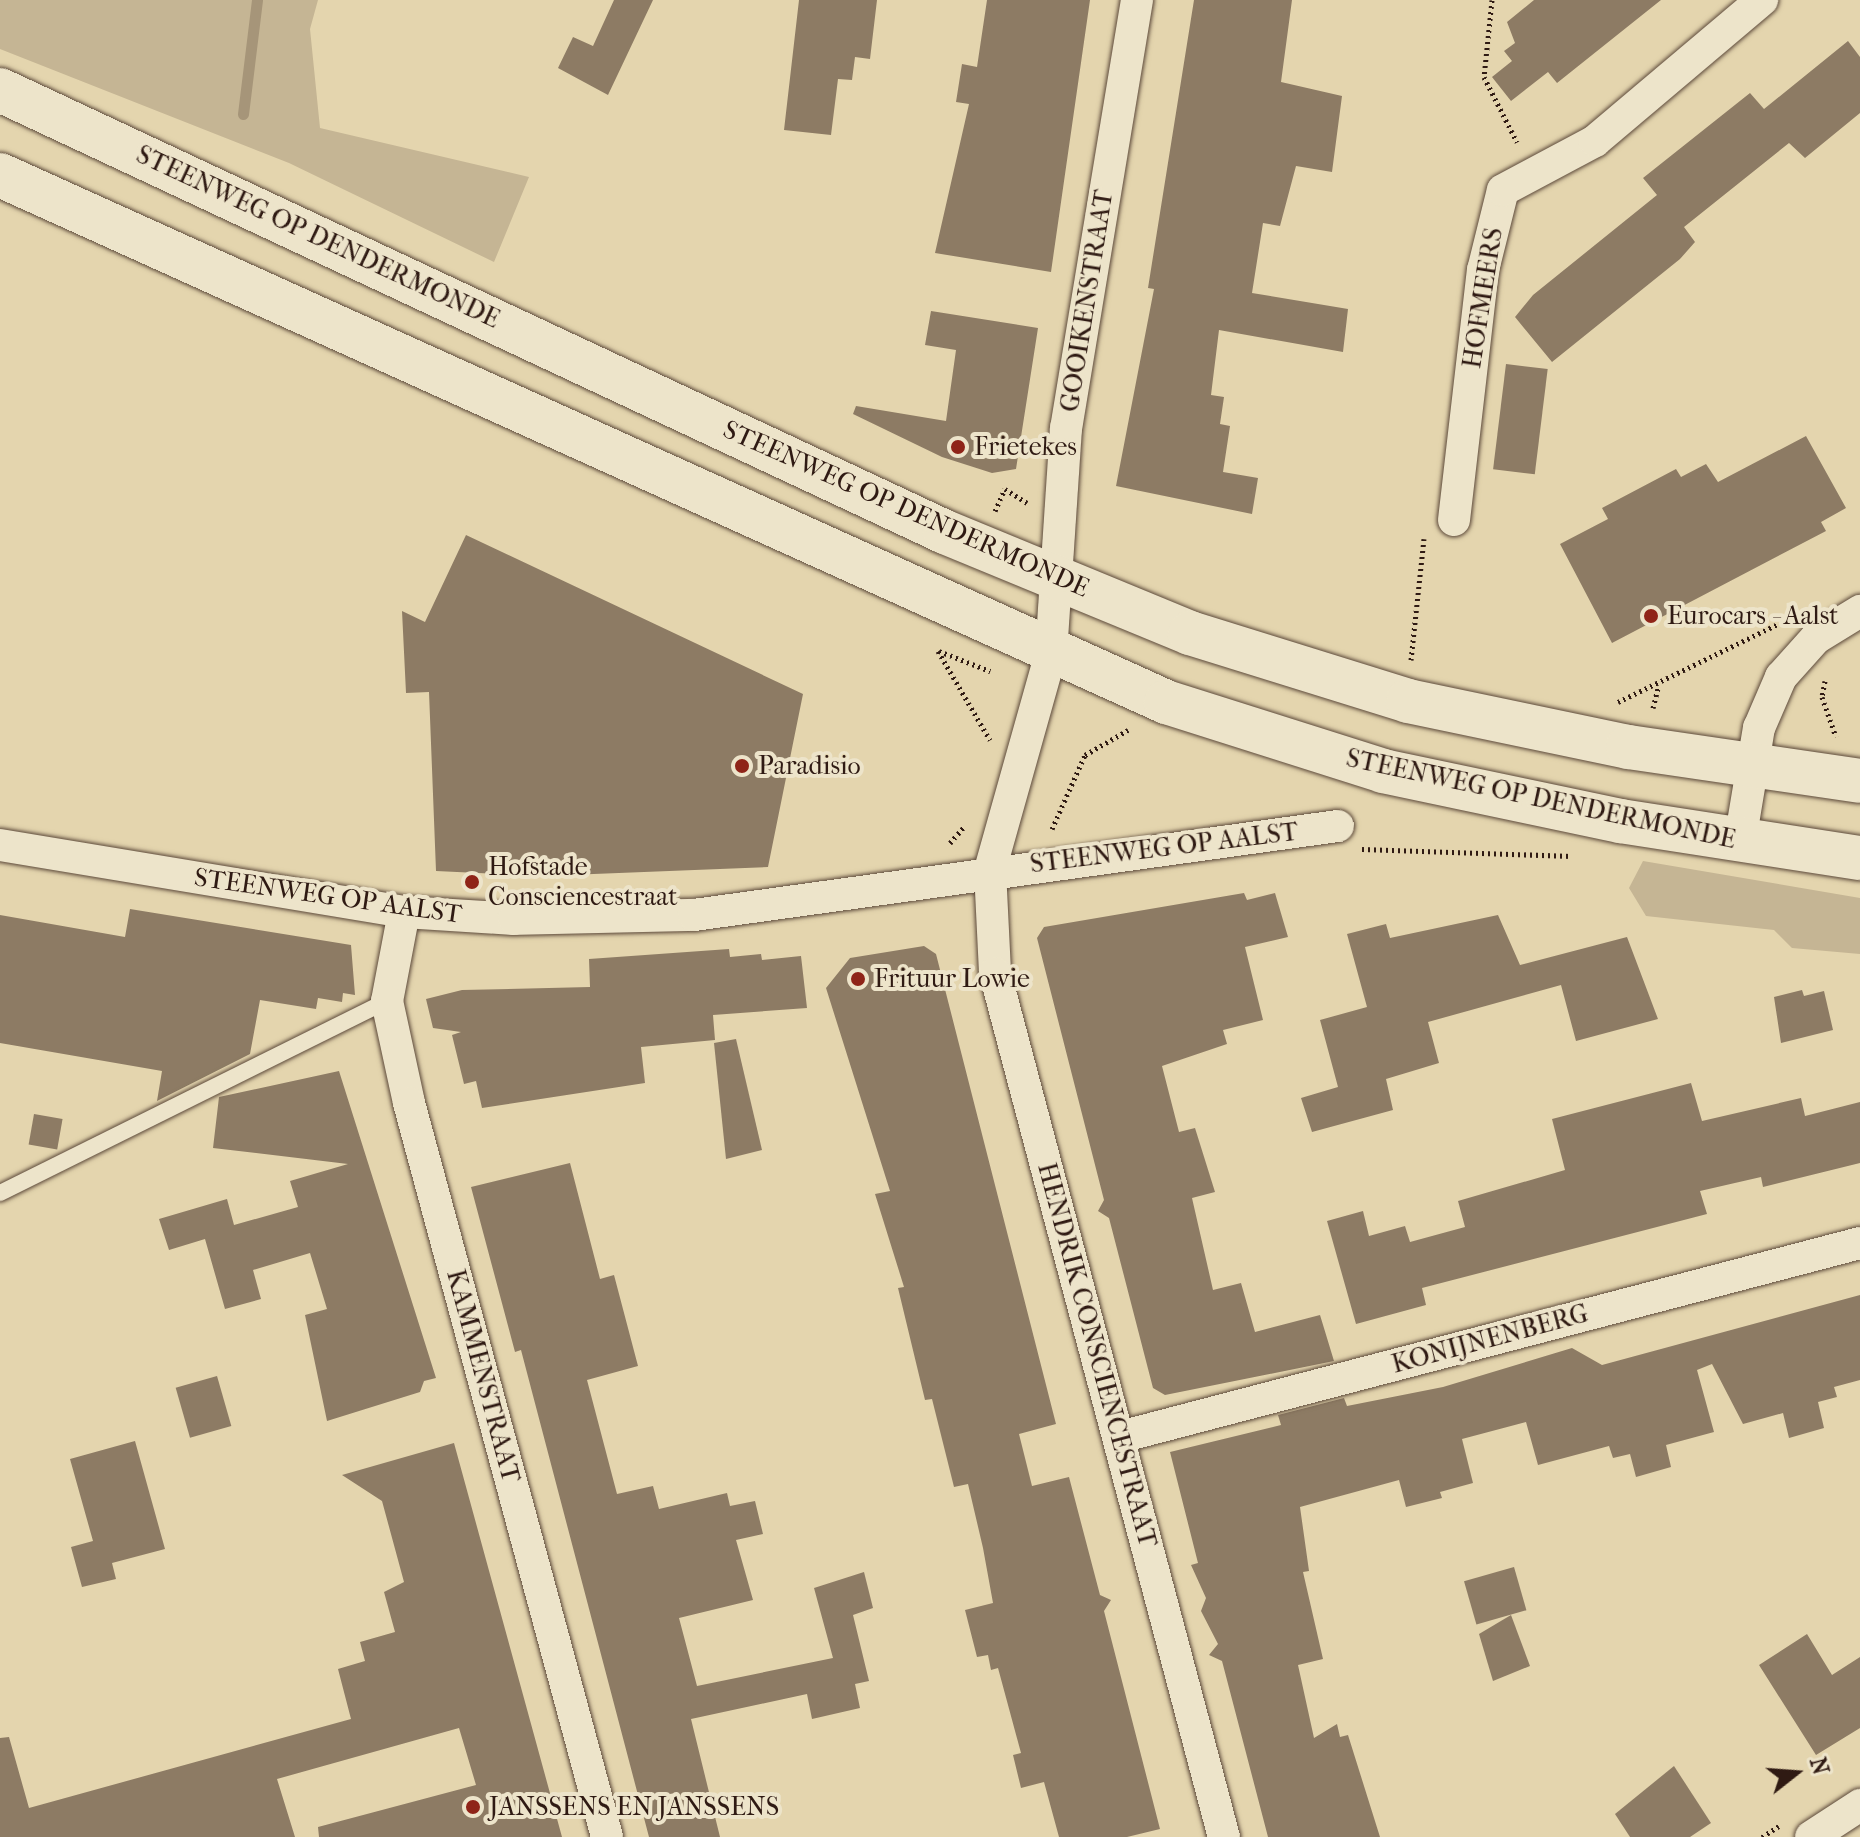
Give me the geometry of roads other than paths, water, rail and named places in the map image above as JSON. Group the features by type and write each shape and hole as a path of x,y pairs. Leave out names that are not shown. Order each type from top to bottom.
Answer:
{"main road":[{"name":"STEENWEG OP DENDERMONDE","path":"0,90 1055,577 1190,633 1408,701 1751,767 1860,781"},
{"name":"STEENWEG OP DENDERMONDE","path":"0,175 1051,653 1166,702 1383,771 1740,841 1860,858"}],"street":[{"name":"GOOIKENSTRAAT","path":"1051,653 1066,428 1137,0"},
{"name":"HOFMEERS","path":"1454,520 1483,270 1503,190 1531,169 1595,141 1762,0"},
{"path":"1740,841 1751,767 1781,677 1816,638 1860,611"},
{"name":"STEENWEG OP AALST","path":"990,870 1051,653"},
{"name":"STEENWEG OP AALST","path":"0,845 404,912 514,919 694,915 990,870 1338,826"},
{"name":"HENDRIK CONSCIENCESTRAAT","path":"990,870 995,973 1224,1837"},
{"name":"KAMMENSTRAAT","path":"404,912 387,1001 607,1837"},
{"name":"KONIJNENBERG","path":"1120,1437 1860,1243"},
{"path":"1811,1837 1860,1805"}],"lane":[{"path":"0,1193 387,1001"}],"waterway":[{"path":"243,114 257,0"}],"place":[{"name":"Frietekes","path":"958,447"},
{"name":"Eurocars - Aalst","path":"1651,616"},
{"name":"Paradisio","path":"742,766"},
{"name":"Hofstade Consciencestraat","path":"472,882"},
{"name":"Frituur Lowie","path":"858,979"},
{"name":"JANSSENS EN JANSSENS","path":"473,1807"}]}
